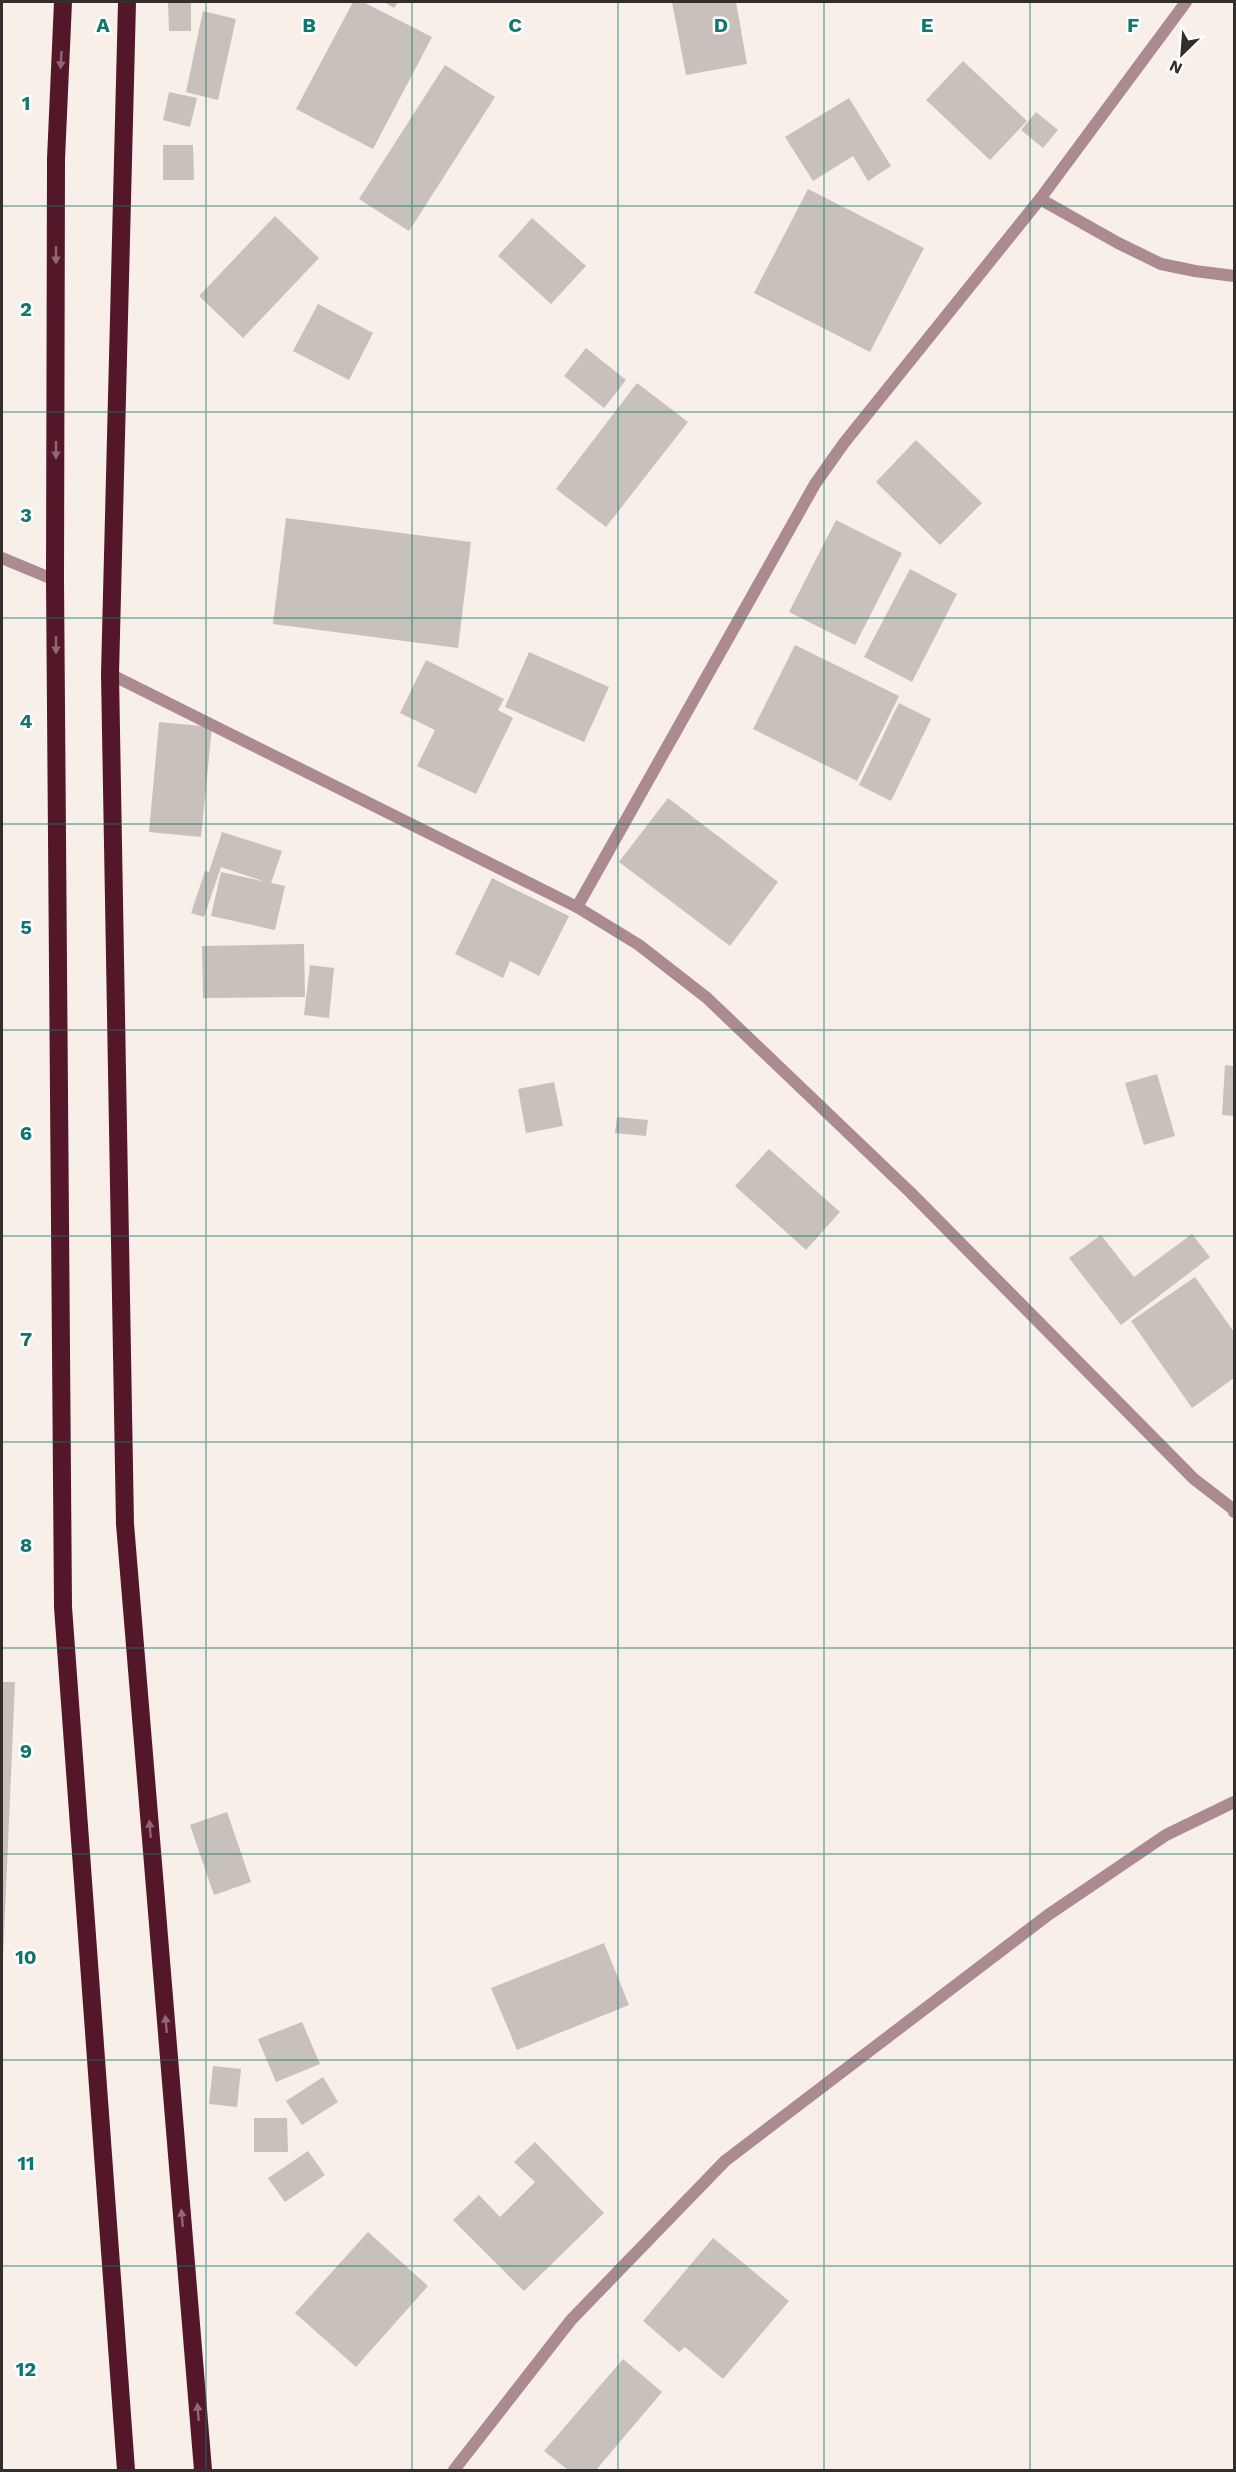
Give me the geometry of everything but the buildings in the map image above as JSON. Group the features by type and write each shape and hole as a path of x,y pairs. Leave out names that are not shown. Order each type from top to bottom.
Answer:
{"highway":[{"path":"63,2 56,159 55,580 63,1607 126,2470"},
{"path":"127,2 110,674 125,1524 202,2470"}],"street":[{"path":"577,907 815,484 844,443 1040,199 1186,2"},
{"path":"1040,199 1118,243 1161,264 1234,276"},
{"path":"2,558 55,580"},
{"path":"110,674 577,907 639,945 707,998 911,1193 1194,1479 1234,1512"},
{"path":"454,2470 571,2320 724,2161 1048,1915 1166,1835 1234,1802"}]}
